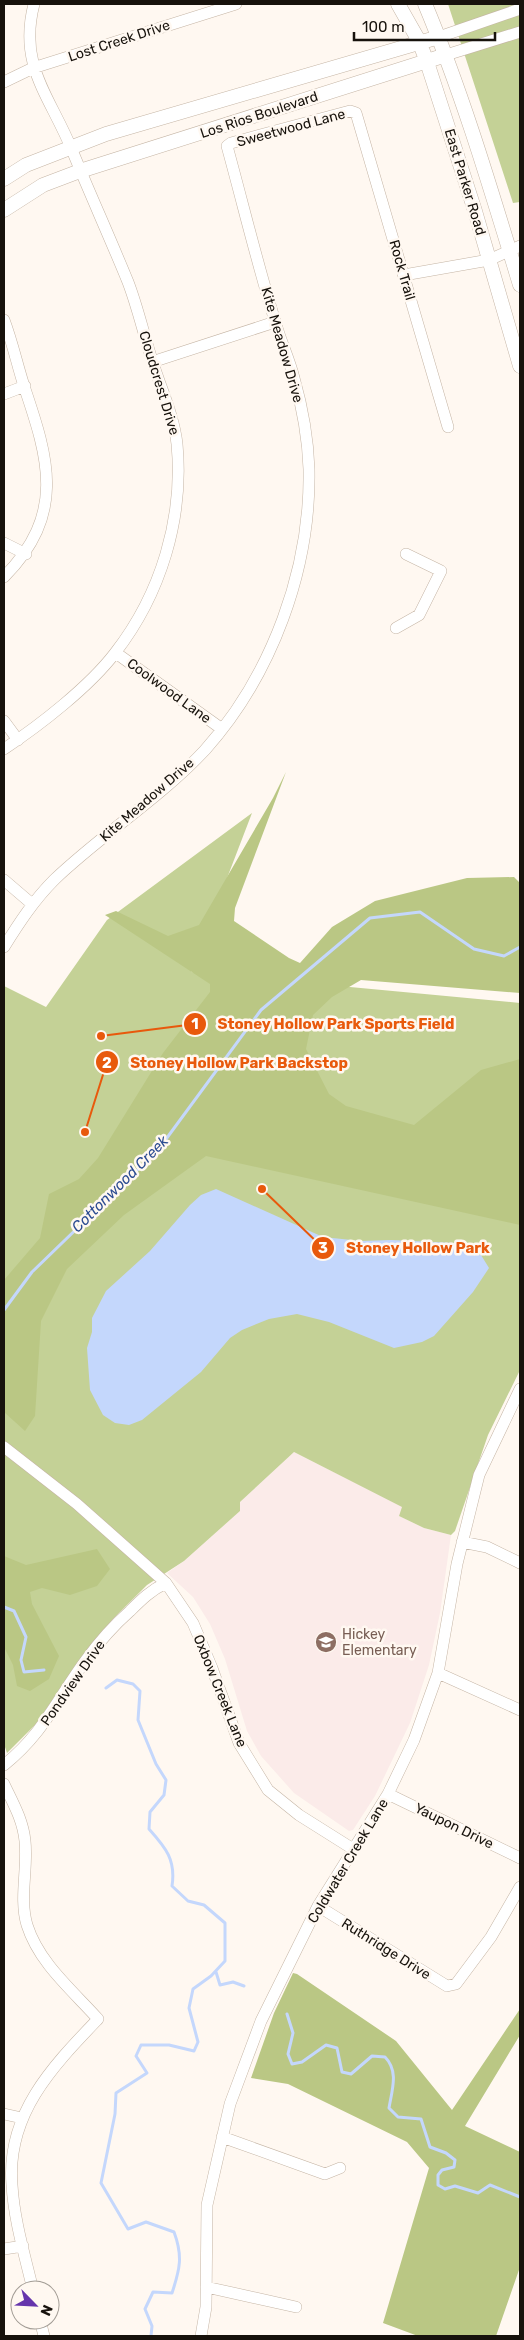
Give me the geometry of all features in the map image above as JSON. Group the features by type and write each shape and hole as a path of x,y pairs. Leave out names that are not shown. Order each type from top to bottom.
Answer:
{"main road":[{"name":"East Parker Road","path":"398,4 419,41 427,62 520,366"},
{"name":"East Parker Road","path":"425,4 446,55 486,172 515,249 520,285"},
{"name":"Los Rios Boulevard","path":"4,179 26,164 106,134 419,41 439,37"},
{"name":"Los Rios Boulevard","path":"4,210 43,185 80,171 446,55"}],"street":[{"name":"Cloudcrest Drive","path":"4,749 18,740 77,692 116,652 146,604 160,574 176,510 178,475 177,442 170,412 152,362 129,284 71,148 33,68 29,26 34,4"},
{"name":"Lost Creek Drive","path":"4,82 33,68 236,4"},
{"name":"Los Rios Boulevard","path":"439,37 520,9"},
{"name":"Los Rios Boulevard","path":"446,55 520,32"},
{"name":"Sweetwood Lane","path":"227,146 231,143 350,111 356,113"},
{"name":"Rock Trail","path":"356,113 448,427"},
{"name":"Kite Meadow Drive","path":"4,946 32,904 55,880 167,787 222,729 263,665 280,627 293,586 304,538 309,468 303,423 294,378 275,322 227,146"},
{"path":"404,275 489,260 515,249"},
{"path":"4,320 36,419 47,474 42,511 36,534 26,554 4,577"},
{"path":"152,362 275,322"},
{"path":"4,394 25,386"},
{"path":"4,543 26,554"},
{"path":"396,628 419,615 441,571 406,554"},
{"name":"Coolwood Lane","path":"116,652 222,729"},
{"path":"4,720 18,740"},
{"path":"4,880 32,904"},
{"name":"Coldwater Creek Lane","path":"201,2336 206,2307 207,2205 230,2104 260,2022 318,1906 388,1794 414,1740 438,1673 462,1542 479,1476 515,1412 520,1389"},
{"name":"Oxbow Creek Lane","path":"8,1450 77,1504 166,1583 192,1623 212,1668 239,1743 268,1790 299,1815 353,1849"},
{"path":"462,1542 487,1548 520,1563"},
{"name":"Pondview Drive","path":"4,1765 18,1754 37,1734 58,1706 85,1661 111,1628 152,1590 166,1583"},
{"path":"438,1673 520,1710"},
{"path":"4,1784 20,1818 25,1841 24,1900 26,1924 42,1957 98,2019 55,2064 22,2118 15,2145 12,2185 31,2280"},
{"name":"Yaupon Drive","path":"388,1794 520,1858"},
{"name":"Ruthridge Drive","path":"318,1906 447,1986 456,1984 491,1937 520,1887"},
{"path":"4,2114 22,2118"},
{"path":"222,2137 325,2174 340,2168"},
{"path":"4,2249 23,2246"},
{"path":"206,2287 296,2307"}],"shaded area":[{"name":"Hickey Elementary","path":"294,1452 403,1507 399,1516 424,1528 451,1535 440,1613 429,1665 410,1723 375,1796 353,1830 349,1831 294,1793 261,1756 247,1731 225,1659 210,1624 193,1597 167,1573 184,1561 240,1511 240,1502"}],"green space":[{"path":"448,4 520,4 520,202 513,203"},
{"path":"286,772 235,908 234,921 289,958 300,963 332,927 375,901 467,878 514,877 520,883 520,993 361,980 332,997 313,1015 306,1049 329,1094 346,1106 414,1125 481,1070 520,1059 520,1225 206,1156 124,1215 67,1269 41,1321 35,1416 25,1431 4,1412 4,1280 40,1238 49,1194 79,1179 98,1158 163,1053 210,992 210,984 105,915 116,911 168,936 199,925 273,798"},
{"path":"252,813 191,972 520,1003 520,1370 488,1435 455,1531 451,1535 424,1528 399,1516 402,1507 294,1452 240,1502 240,1511 184,1561 147,1585 113,1619 86,1651 36,1724 7,1753 4,1744 4,986 46,1007 107,920"},
{"path":"97,1549 110,1569 97,1586 70,1595 42,1588 30,1592 32,1604 59,1656 49,1679 30,1691 17,1686 13,1665 4,1647 4,1556 26,1565"},
{"path":"293,1973 396,2041 452,2110 520,2009 520,2035 465,2126 520,2152 520,2267 496,2336 418,2336 383,2323 429,2168 407,2142 288,2084 251,2078 274,2013"}],"water":[{"path":"216,1189 323,1237 361,1241 391,1240 455,1243 481,1255 489,1268 473,1292 434,1336 422,1342 394,1348 329,1322 297,1314 269,1319 242,1330 230,1338 201,1372 142,1420 129,1425 115,1423 103,1415 90,1390 87,1348 92,1332 92,1318 106,1291 150,1251 190,1205 201,1195"}],"waterway":[{"name":"Cottonwood Creek","path":"4,1310 32,1272 158,1150 261,1010 370,918 420,912 474,949 504,956 520,947"},
{"path":"4,1607 14,1611 26,1637 21,1660 24,1672 44,1670"},
{"path":"106,1688 117,1680 133,1684 140,1691 138,1720 156,1764 166,1780 164,1795 150,1812 149,1829 165,1849 171,1862 172,1886 188,1901 204,1905 225,1923 225,1961 211,1976 193,1989 189,2008 198,2042 194,2051 169,2045 141,2045 136,2056 147,2073 116,2093 115,2114 101,2183 128,2229 146,2222 174,2232 179,2248 179,2269 172,2293 153,2292 145,2309 152,2326 151,2336"},
{"path":"216,1972 220,1985 233,1982 244,1986"},
{"path":"287,2014 293,2033 288,2054 292,2064 302,2062 326,2045 337,2048 342,2072 351,2074 372,2056 385,2057 392,2068 393,2075 393,2088 389,2108 398,2117 421,2119 430,2147 446,2153 455,2160 454,2167 442,2170 438,2175 438,2185 445,2189 455,2186 478,2193 490,2185 520,2197"}],"place":[{"name":"Stoney Hollow Park Sports Field","path":"101,1036"},
{"name":"Stoney Hollow Park Backstop","path":"85,1132"},
{"name":"Stoney Hollow Park","path":"262,1189"},
{"name":"Hickey Elementary","path":"326,1642"}]}
